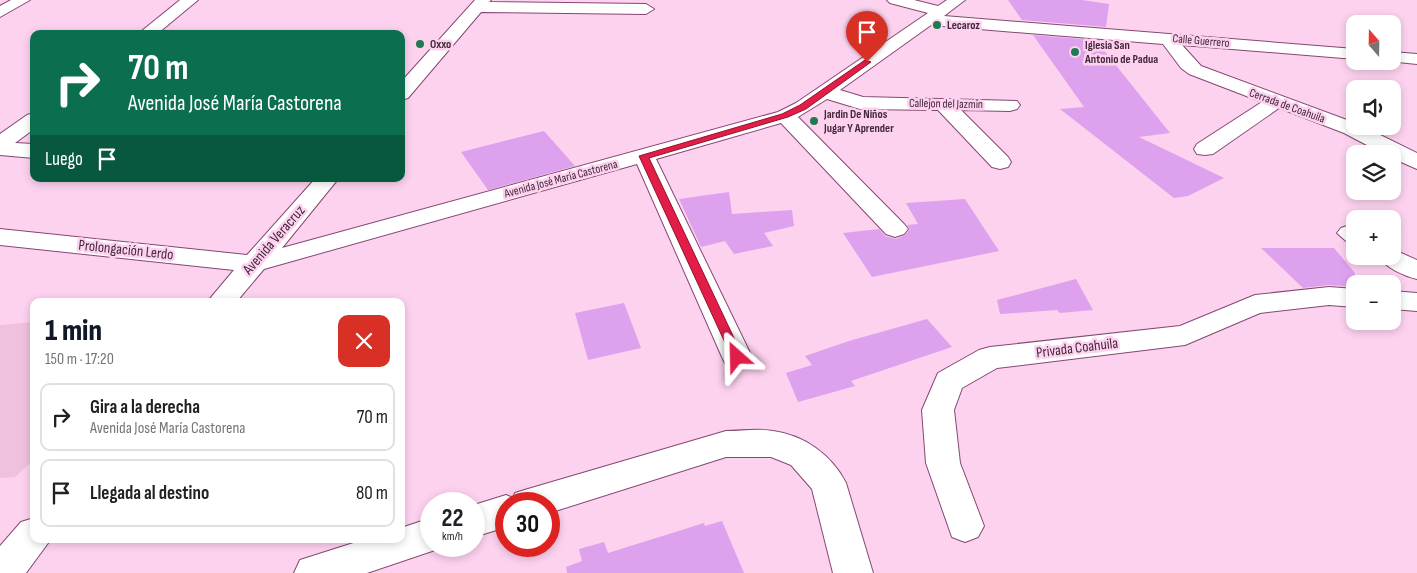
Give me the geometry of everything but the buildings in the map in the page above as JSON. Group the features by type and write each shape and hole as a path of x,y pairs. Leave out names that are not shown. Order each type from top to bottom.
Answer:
{"street":[{"path":"151,30 190,0"},
{"name":"Calle Guerrero","path":"895,0 941,10 1167,38 1346,53"},
{"path":"405,89 480,3 646,8"},
{"name":"Avenida José María Castorena","path":"252,264 785,116 803,107 941,10"},
{"name":"Cerrada de Coahuila","path":"1167,38 1187,64 1195,70 1275,102 1351,129 1417,162"},
{"path":"1401,58 1417,59"},
{"name":"Callejon del Jazmin","path":"822,93 860,103 1010,105"},
{"path":"1205,149 1275,102"},
{"path":"944,104 1000,162"},
{"path":"785,116 895,230"},
{"path":"0,144 30,122"},
{"path":"0,149 30,151"},
{"path":"644,156 737,357"},
{"name":"Avenida Veracruz","path":"224,298 324,182"},
{"name":"Prolongación Lerdo","path":"0,237 252,264"},
{"path":"1401,262 1417,271"},
{"name":"Privada Coahuila","path":"965,526 943,464 938,410 949,381 990,358 1185,335 1255,304 1329,296 1346,297"},
{"path":"1401,301 1417,302"},
{"path":"560,494 726,444 773,444 803,455 828,483 853,573"},
{"path":"2,573 30,539"},
{"path":"314,573 420,539"}],"shaded area":[{"path":"30,322 30,464 15,477 0,478 0,325"}],"place":[{"name":"Lecaroz","path":"937,25"},
{"name":"Oxxo","path":"420,44"},
{"name":"Iglesia San Antonio de Padua","path":"1075,52"},
{"name":"Jardin De Niños Jugar Y Aprender","path":"814,121"}],"route":[{"path":"737,357 644,156 785,116 803,107 867,62"}]}
